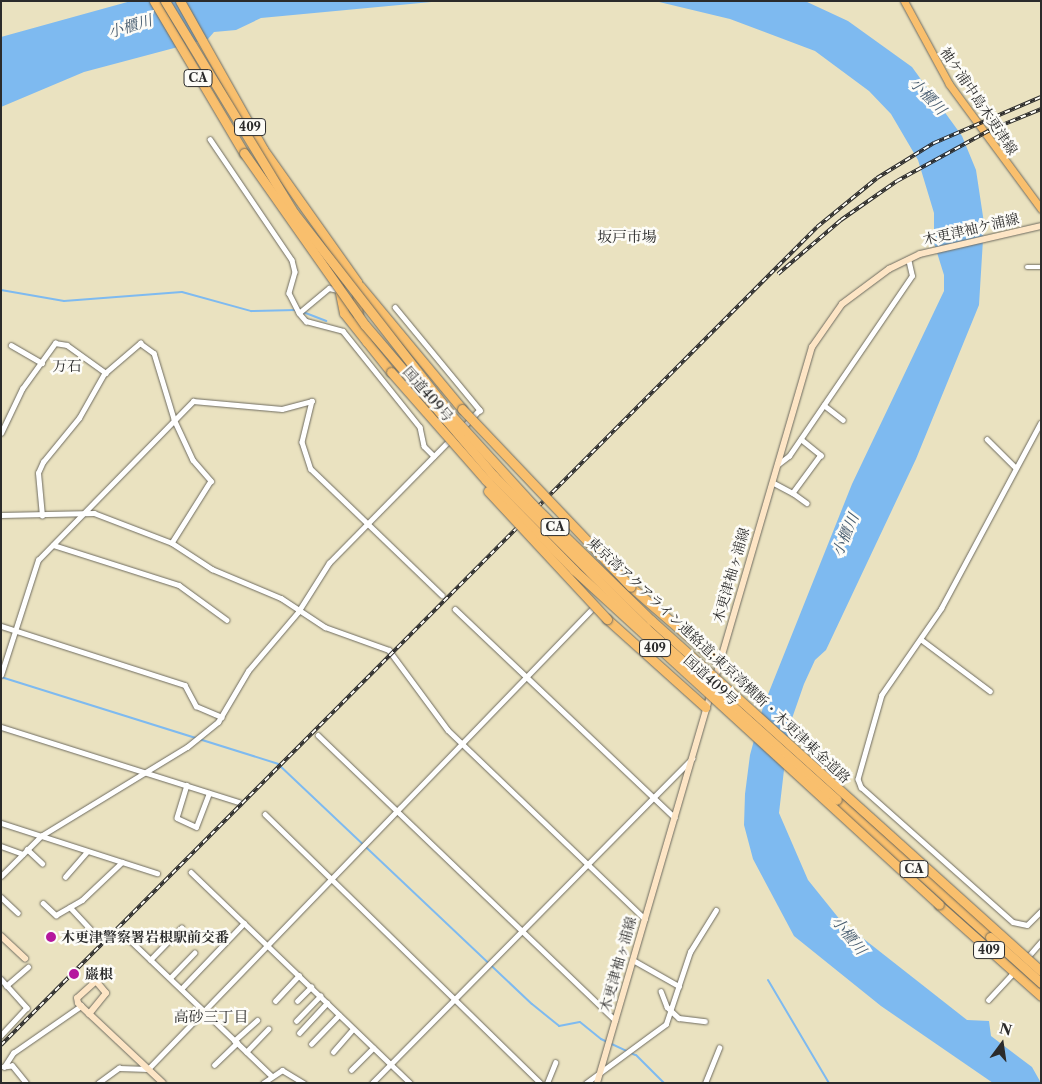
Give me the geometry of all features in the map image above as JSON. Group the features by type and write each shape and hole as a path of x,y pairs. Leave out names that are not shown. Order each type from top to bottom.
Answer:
{"highway":[{"name":"東京湾アクアライン連絡道;東京湾横断・木更津東金道路","path":"154,1 291,224 402,371 494,476 671,652 1041,983"},
{"name":"東京湾アクアライン連絡道;東京湾横断・木更津東金道路","path":"165,1 220,98 298,219 372,319 464,430 651,620 1041,971"},
{"name":"国道409号","path":"180,1 258,141 329,247 357,282 358,326 367,342"},
{"name":"国道409号","path":"329,247 344,314 439,428 522,518 641,635 1040,996"},
{"path":"357,282 462,409 631,587 719,663"},
{"path":"439,428 467,468 607,619 705,707"}],"main road":[{"name":"袖ケ浦中島木更津線","path":"904,1 950,84 1041,209"},
{"name":"木更津袖ケ浦線","path":"908,259 1041,226"},
{"name":"木更津袖ヶ浦線","path":"597,1083 692,758 705,707 812,347 851,295 908,259"},
{"path":"1,936 25,958"},
{"path":"89,1014 106,992 96,981 77,998 81,1006 89,1014 163,1083"}],"street":[{"path":"210,139 292,260 295,272 288,292 298,313 306,321 343,331 420,427 424,446 434,456"},
{"path":"776,466 801,439 912,276 908,259"},
{"path":"1027,267 1041,267"},
{"path":"298,313 329,288 338,290"},
{"path":"1,876 41,836 187,748 222,716 248,671 298,612 329,563 480,410 395,307"},
{"path":"1,434 22,389 55,343 61,343 106,373"},
{"path":"42,516 39,469 79,418 106,373 140,343 154,353 174,419 193,460 211,481 172,542"},
{"path":"11,345 42,363"},
{"path":"1,675 36,565 53,545 193,401 282,409 312,401 302,442 310,470 442,595"},
{"path":"824,405 843,420"},
{"path":"1041,423 1015,467 922,640 878,702 858,784 1013,922 1028,925 1041,911"},
{"path":"792,493 821,456 801,439"},
{"path":"986,439 1015,467"},
{"path":"772,482 807,503"},
{"path":"2,514 42,516 85,512 172,542 212,569 281,598 298,612 389,650 462,743 645,919"},
{"path":"53,545 180,585 227,620"},
{"path":"455,609 674,818"},
{"path":"98,1083 119,1068 148,1069 525,676 591,610"},
{"path":"1,626 185,685 196,706 222,716"},
{"path":"922,640 990,692"},
{"path":"1,727 239,802"},
{"path":"318,735 615,1020"},
{"path":"372,1083 652,795 692,758"},
{"path":"186,786 177,818 196,827 209,793"},
{"path":"265,814 456,997 541,1083"},
{"path":"1,823 157,873"},
{"path":"1,846 22,854"},
{"path":"28,849 42,863"},
{"path":"65,877 87,852"},
{"path":"43,903 56,915 70,907 122,862"},
{"path":"191,872 410,1083"},
{"path":"1,897 18,913"},
{"path":"70,907 92,931"},
{"path":"586,1083 601,1069 641,1045 673,1014 679,986 690,952 716,910"},
{"path":"181,990 244,922"},
{"path":"150,960 181,928"},
{"path":"129,939 272,1076"},
{"path":"988,1000 1041,942"},
{"path":"170,978 194,953"},
{"path":"633,960 679,986"},
{"path":"6,986 28,967"},
{"path":"275,1001 298,975"},
{"path":"1,979 27,1008 1,1036"},
{"path":"297,1001 311,987"},
{"path":"661,990 673,1014 704,1022"},
{"path":"296,1021 320,996"},
{"path":"298,1033 327,1003"},
{"path":"3,1068 13,1052 81,1006"},
{"path":"311,1044 339,1015"},
{"path":"214,1065 256,1020"},
{"path":"333,1052 354,1028"},
{"path":"246,1052 268,1029"},
{"path":"351,1070 373,1048"},
{"path":"707,1082 719,1048"},
{"path":"547,1083 556,1064"},
{"path":"3,1068 12,1066 26,1083"},
{"path":"263,1083 282,1070 304,1083"}],"water":[{"name":"小櫃川","path":"131,1 442,1 261,18 236,30 214,32 208,39 84,72 1,107 1,37"},
{"name":"小櫃川","path":"655,1 805,1 848,21 912,67 962,136 976,170 984,223 979,305 916,459 826,650 815,660 804,684 789,727 779,813 808,880 841,921 967,1020 989,1021 991,1036 1032,1067 1041,1083 993,1083 881,1006 794,936 753,859 744,825 745,794 750,755 763,707 852,484 944,291 944,275 934,243 934,213 918,160 891,114 869,91 815,51 730,19"}],"waterway":[{"path":"1,290 64,301 182,292 251,311 296,310"},
{"path":"303,312 326,321"},
{"path":"1,677 278,764 532,1004 559,1026 580,1022 601,1039 636,1055 664,1083"},
{"path":"768,980 829,1083"}],"railway":[{"path":"1,1045 817,227 877,178 934,143 1041,97"},
{"path":"778,274 841,220 897,181 990,130 1041,109"}],"place":[{"name":"木更津警察署岩根駅前交番","path":"51,937"},
{"name":"巌根","path":"74,974"}],"district":[{"name":"坂戸市場","path":"627,237"},
{"name":"万石","path":"67,366"},
{"name":"高砂三丁目","path":"211,1017"}]}
